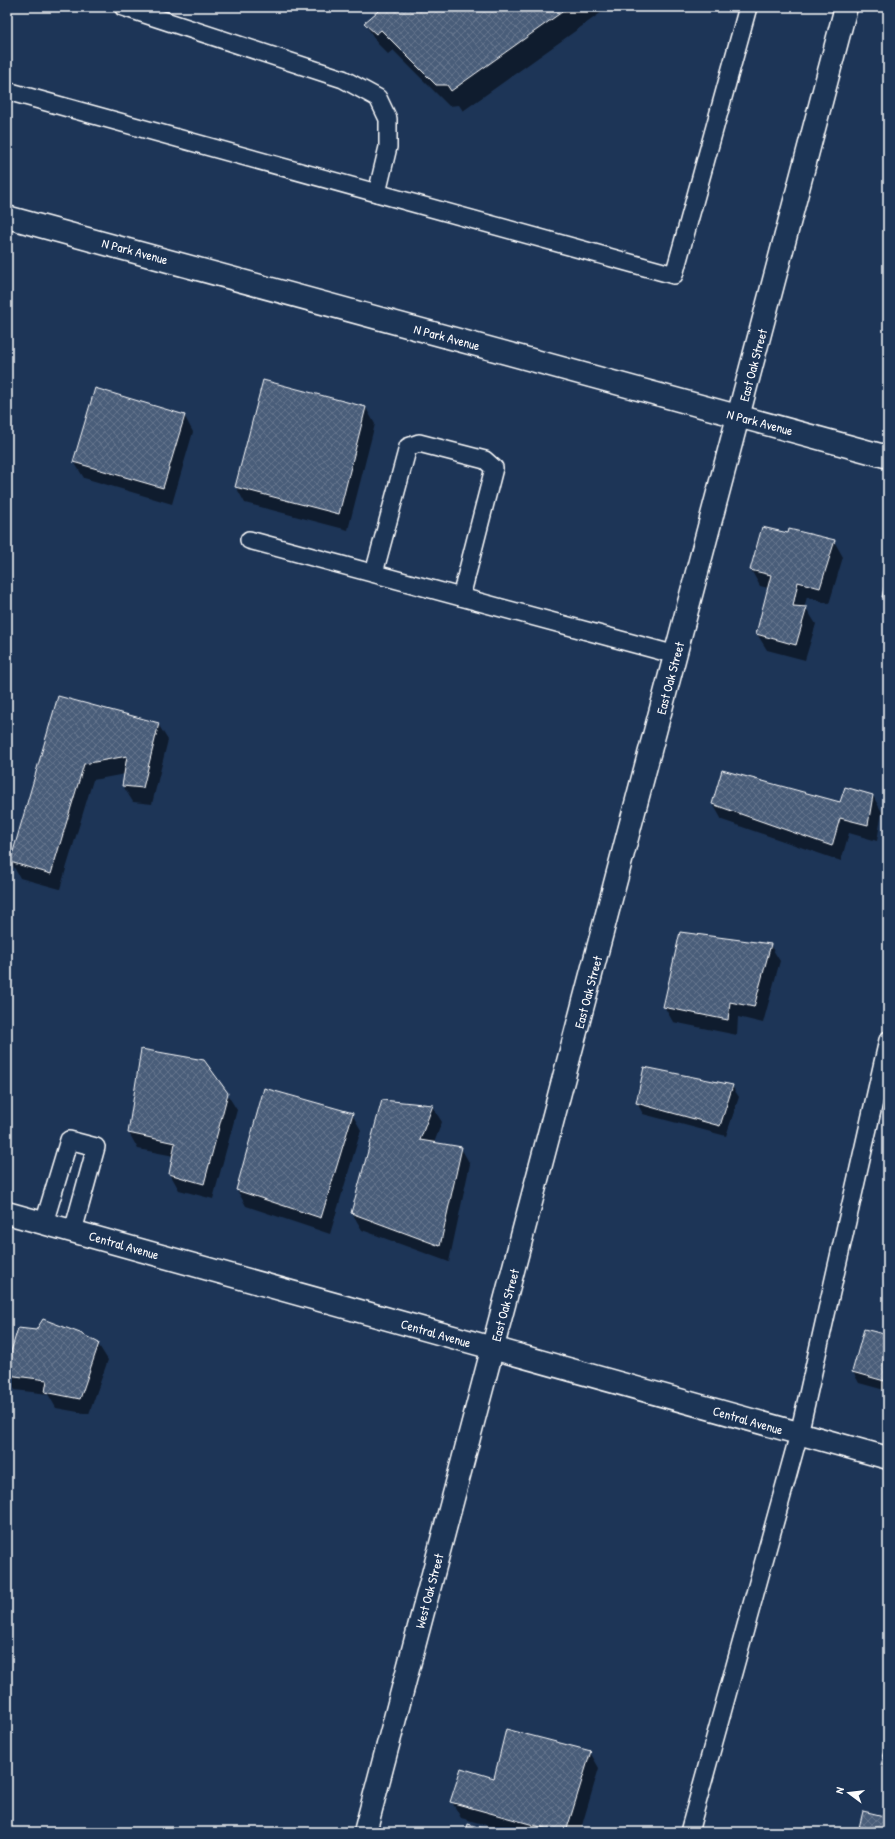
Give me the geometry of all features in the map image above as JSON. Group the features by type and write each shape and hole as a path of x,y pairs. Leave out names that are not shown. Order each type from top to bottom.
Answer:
{"street":[{"name":"East Oak Street","path":"494,1349 846,7"},
{"name":"N Park Avenue","path":"7,217 888,457"},
{"name":"Central Avenue","path":"7,1212 888,1458"},
{"name":"West Oak Street","path":"365,1832 494,1349"}],"lane":[{"path":"123,7 343,79 378,98 388,119 388,147 377,193"},
{"path":"7,91 674,275 748,7"},
{"path":"374,573 408,447 419,443 485,460 494,468 461,596"},
{"path":"249,540 676,655"},
{"path":"688,1832 799,1434 888,1040"},
{"path":"44,1223 69,1140 96,1147 73,1231"}],"building":[{"path":"383,7 569,7 451,91 447,85 436,85 381,30 376,34 364,23"},
{"path":"263,380 366,407 339,514 235,487"},
{"path":"95,388 185,415 163,488 73,462"},
{"path":"762,527 788,533 789,529 835,540 820,588 798,582 793,606 807,607 796,645 756,634 771,575 750,570"},
{"path":"888,571 888,598 882,597"},
{"path":"58,696 159,723 143,788 122,786 127,756 84,764 51,874 10,862"},
{"path":"722,770 840,802 845,787 873,795 868,825 840,818 832,846 712,804"},
{"path":"680,932 771,944 754,1007 730,1002 728,1020 663,1007"},
{"path":"141,1049 204,1060 228,1093 204,1184 169,1174 175,1143 128,1133"},
{"path":"644,1067 733,1085 720,1126 636,1103"},
{"path":"264,1088 353,1113 321,1218 236,1190"},
{"path":"382,1100 433,1105 420,1140 462,1147 440,1246 351,1213"},
{"path":"43,1319 80,1333 99,1343 80,1399 45,1392 47,1380 7,1375 7,1365 18,1328 36,1330"},
{"path":"864,1329 888,1335 888,1382 852,1372"},
{"path":"506,1729 591,1751 566,1832 559,1832 450,1802 461,1768 494,1778"},
{"path":"887,1743 888,1744 888,1766 881,1765"},
{"path":"863,1811 888,1817 888,1832 858,1832"},
{"path":"468,1824 495,1832 466,1832"}]}
